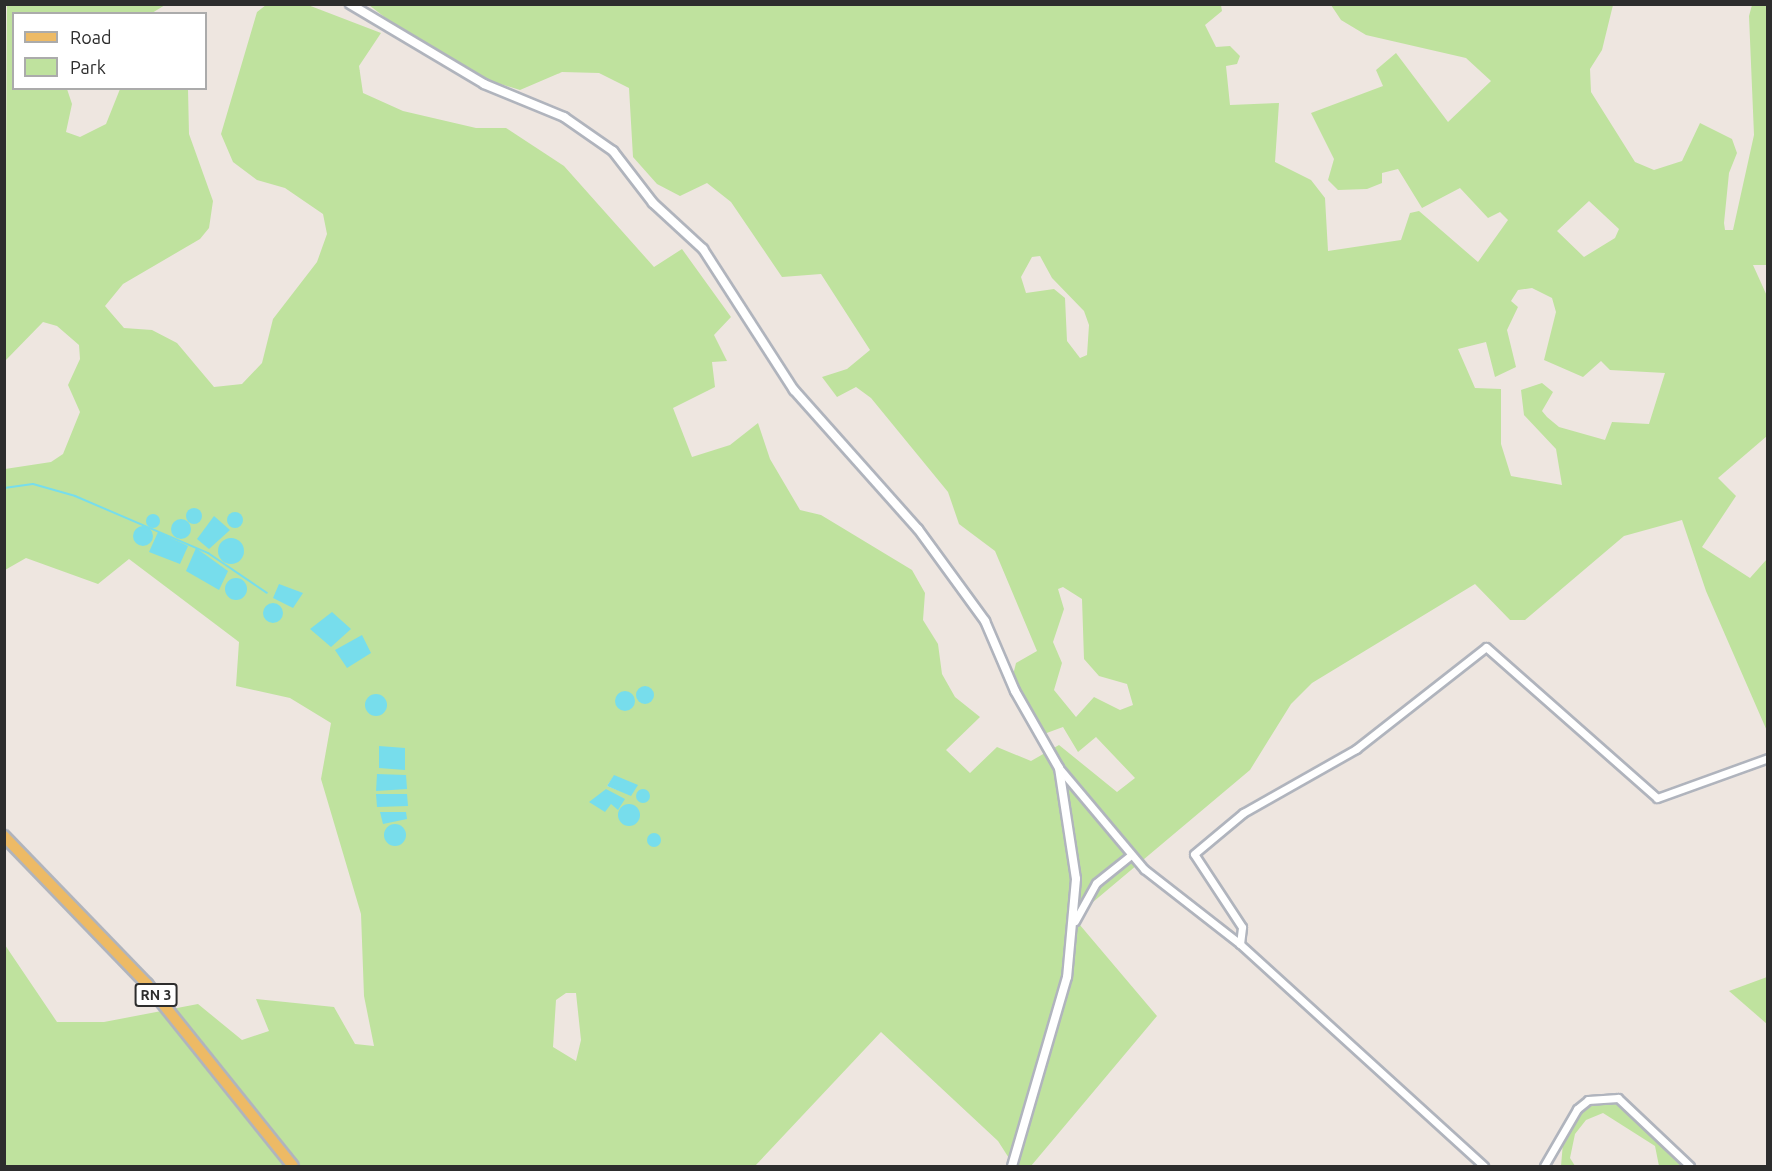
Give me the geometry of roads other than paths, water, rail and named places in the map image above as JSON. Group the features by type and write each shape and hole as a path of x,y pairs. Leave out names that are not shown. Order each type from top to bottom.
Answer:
{"main road":[{"name":"RN 3","path":"5,838 147,984 293,1167"}],"street":[{"path":"350,4 484,84 564,117 624,162 640,189 718,268 765,348 831,436 918,529 967,593 1059,768 1131,855 1240,944 1484,1167"},
{"path":"1240,944 1242,927 1194,854 1243,813 1356,749 1486,647 1657,798 1767,758"},
{"path":"1012,1167 1066,977 1075,921 1074,846 1059,768"},
{"path":"1075,921 1096,883 1131,855"},
{"path":"1544,1167 1577,1109 1588,1100 1618,1098 1690,1167"}],"water":[{"path":"191,508 197,508 202,516 200,522 191,524 186,519 186,513"},
{"path":"235,512 241,514 243,520 241,526 235,528 229,526 227,520 229,514"},
{"path":"150,514 156,514 160,521 156,528 150,528 146,524 146,518"},
{"path":"214,516 230,530 209,549 197,539"},
{"path":"177,519 185,519 191,525 191,533 185,539 177,539 171,533 171,525"},
{"path":"143,526 150,529 153,536 150,543 143,546 136,543 133,536 136,529"},
{"path":"158,532 188,546 180,564 149,552"},
{"path":"231,538 240,542 244,551 240,560 231,564 222,560 218,551 222,542"},
{"path":"196,548 228,571 219,590 186,571"},
{"path":"236,578 244,581 247,589 244,597 236,600 228,597 225,589 228,581"},
{"path":"279,584 303,593 293,608 273,598"},
{"path":"273,603 280,606 283,613 280,620 273,623 266,620 263,613 266,606"},
{"path":"332,612 351,629 331,647 310,629"},
{"path":"362,635 371,653 347,668 335,650"},
{"path":"645,686 651,689 654,695 651,701 645,704 639,701 636,695 639,689"},
{"path":"625,691 632,694 635,701 632,708 625,711 618,708 615,701 618,694"},
{"path":"376,694 384,697 387,705 384,713 376,716 368,713 365,705 368,697"},
{"path":"379,746 405,748 405,770 379,768"},
{"path":"377,774 406,775 407,789 376,791"},
{"path":"614,775 638,785 631,796 607,786"},
{"path":"606,789 625,799 618,810 611,804 605,812 589,802"},
{"path":"640,789 646,789 650,796 646,803 640,803 636,799 636,793"},
{"path":"376,794 407,794 408,806 377,807"},
{"path":"629,804 637,807 640,815 637,823 629,826 621,823 618,815 621,807"},
{"path":"380,812 406,812 407,819 383,824"},
{"path":"395,824 403,827 406,835 403,843 395,846 387,843 384,835 387,827"},
{"path":"651,833 657,833 661,840 657,847 651,847 647,843 647,837"}],"waterway":[{"path":"4,488 33,484 75,496 208,553 267,593"}]}
